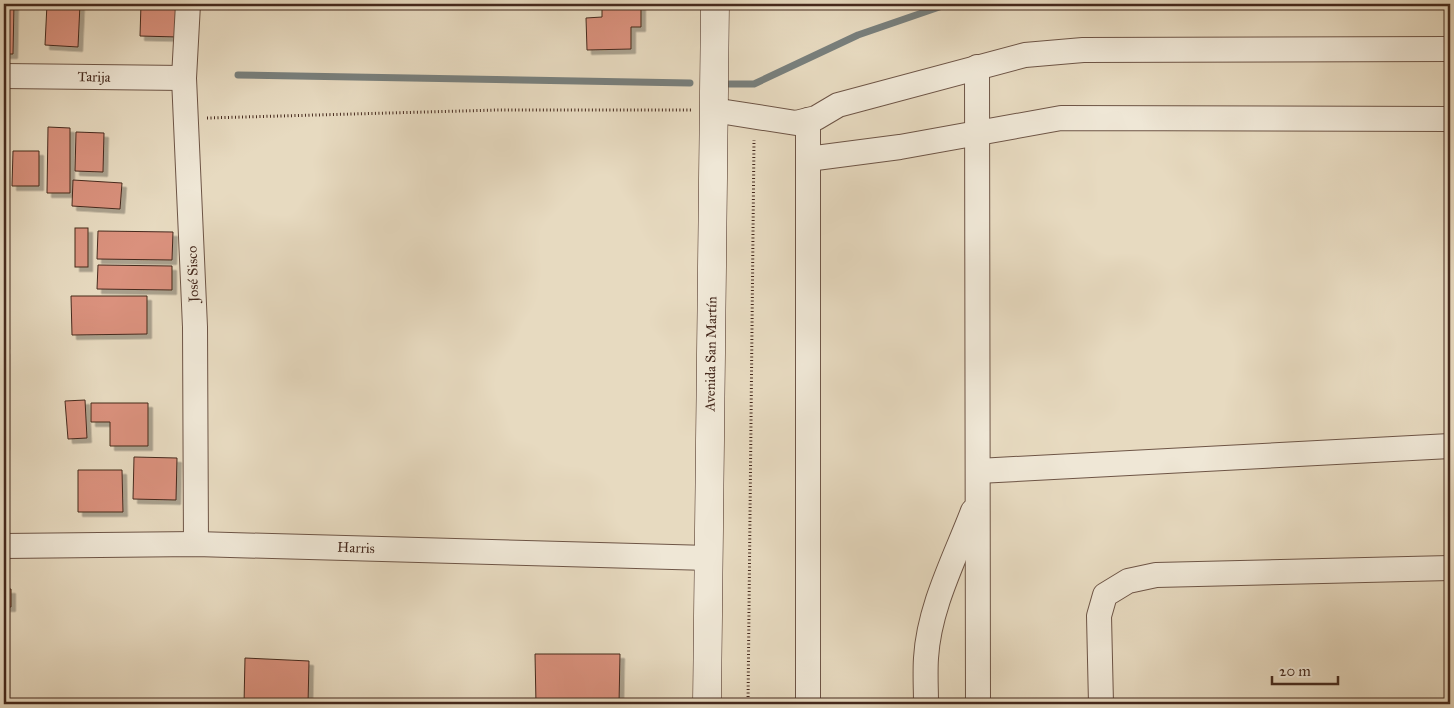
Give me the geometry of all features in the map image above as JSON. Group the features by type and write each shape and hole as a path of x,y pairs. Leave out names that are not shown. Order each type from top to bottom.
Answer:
{"street":[{"name":"José Sisco","path":"188,4 184,78 195,327 196,544"},
{"name":"Avenida San Martín","path":"707,704 715,4"},
{"path":"714,110 796,123 808,120 838,105 977,66 1025,55 1083,50 1450,49"},
{"path":"977,66 978,704"},
{"name":"Tarija","path":"4,76 184,78"},
{"path":"808,159 900,147 1061,118 1450,119"},
{"path":"808,120 808,704"},
{"path":"978,471 1450,446"},
{"path":"926,704 926,658 930,635 940,596 978,500"},
{"name":"Harris","path":"4,546 196,544 708,558"},
{"path":"1101,704 1099,616 1104,595 1128,581 1156,575 1450,568"}],"path":[{"path":"187,119 498,110 714,110"},
{"path":"748,704 754,139"}],"building":[{"path":"4,4 14,4 13,54 4,54"},
{"path":"47,4 80,4 78,47 45,45"},
{"path":"141,4 179,4 178,37 140,36"},
{"path":"602,4 641,4 641,27 631,27 631,49 587,50 586,18 602,17"},
{"path":"48,127 70,128 70,193 47,193"},
{"path":"76,132 104,133 103,172 75,171"},
{"path":"13,151 39,151 39,186 12,186"},
{"path":"73,180 122,183 120,209 72,206"},
{"path":"75,228 88,228 88,267 75,267"},
{"path":"98,231 173,232 172,260 97,259"},
{"path":"98,265 172,266 172,290 97,289"},
{"path":"71,296 147,296 147,334 72,335"},
{"path":"4,301 5,345 4,345"},
{"path":"5,350 5,445 4,445"},
{"path":"85,400 87,438 68,439 65,401"},
{"path":"91,403 148,403 148,446 110,446 110,422 91,422"},
{"path":"134,457 177,458 176,500 133,499"},
{"path":"78,470 122,470 123,512 78,512"},
{"path":"4,589 11,589 11,607 5,607 5,692"},
{"path":"535,654 620,654 619,704 536,704"},
{"path":"245,658 309,661 308,704 244,704"}],"waterway":[{"path":"729,84 754,84 858,35 948,4"},
{"path":"238,75 690,83"}]}
